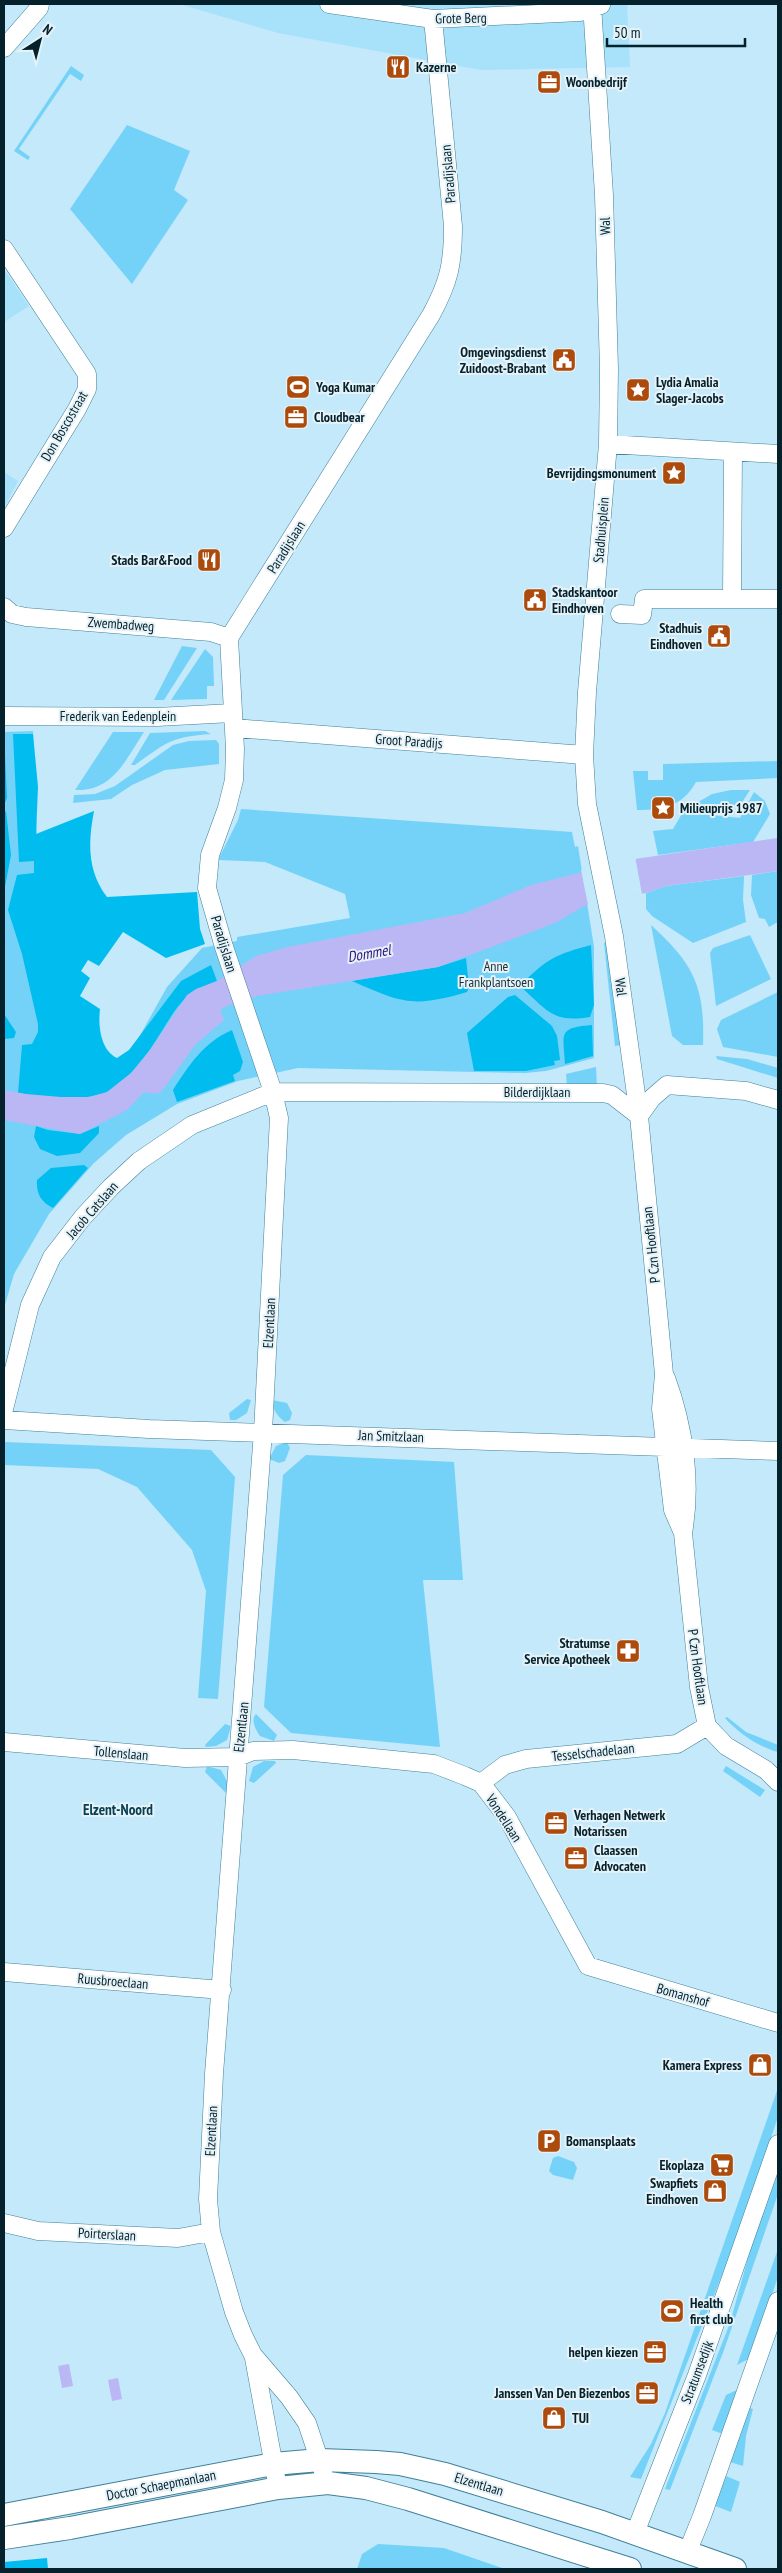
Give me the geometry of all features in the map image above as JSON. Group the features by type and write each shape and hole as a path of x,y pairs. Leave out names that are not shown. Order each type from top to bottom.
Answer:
{"main road":[{"name":"Elzentlaan","path":"320,2460 400,2464 439,2472 635,2533 684,2561 735,2569"},
{"name":"Doctor Schaepmanlaan","path":"4,2514 273,2464 320,2460"},
{"path":"278,2488 328,2483 366,2488 408,2499 625,2568"},
{"name":"Doctor Schaepmanlaan","path":"4,2538 70,2528 278,2488"},
{"name":"Stratumsedijk","path":"625,2568 635,2533"}],"street":[{"path":"4,48 40,4"},
{"name":"Grote Berg","path":"330,4 370,7 433,19 580,12 596,5"},
{"name":"Wal","path":"596,5 609,369 608,444"},
{"name":"Paradijslaan","path":"273,1092 226,956 207,888 210,855 227,808 234,780 229,638 431,315 444,291 453,258 453,226 433,19"},
{"name":"Don Boscostraat","path":"4,249 87,374 87,389 77,410 4,528"},
{"path":"608,444 778,454"},
{"name":"Stadhuisplein","path":"598,860 587,804 584,755 587,692 608,444"},
{"path":"732,598 733,452"},
{"path":"620,614 642,615 644,599 778,598"},
{"name":"Zwembadweg","path":"8,610 26,617 211,632 229,638"},
{"name":"Frederik van Eedenplein","path":"4,716 157,717 233,721"},
{"name":"Groot Paradijs","path":"233,721 584,755"},
{"name":"Wal","path":"598,860 607,901 639,1116"},
{"path":"639,1116 652,1098 667,1085 746,1091 778,1100"},
{"name":"Bilderdijklaan","path":"273,1092 603,1093 612,1095 639,1116"},
{"name":"Jacob Catslaan","path":"4,1408 30,1305 52,1257 83,1217 140,1160 192,1125 273,1092"},
{"name":"Elzentlaan","path":"273,1092 280,1118 264,1432 238,1757 222,1990 213,2084 208,2199 211,2232 234,2312 253,2355 269,2429 278,2488"},
{"name":"P Czn Hooftlaan","path":"639,1116 664,1374 660,1409 660,1447 673,1510 684,1533"},
{"name":"P Czn Hooftlaan","path":"664,1374 677,1408 684,1448 688,1508 684,1533 698,1687 707,1726"},
{"name":"Jan Smitzlaan","path":"4,1420 264,1432 778,1451"},
{"path":"707,1726 726,1746 774,1774"},
{"name":"Tesselschadelaan","path":"481,1783 505,1765 526,1759 677,1744 707,1726"},
{"name":"Tollenslaan","path":"4,1742 185,1758 238,1757"},
{"name":"Vondellaan","path":"238,1757 253,1751 293,1750 425,1763 434,1764 481,1783 507,1817 588,1966"},
{"name":"Bomanshof","path":"588,1966 778,2023"},
{"name":"Ruusbroeclaan","path":"4,1972 222,1990"},
{"name":"Stratumsedijk","path":"635,2533 697,2375 778,2144"},
{"name":"Poirterslaan","path":"4,2223 38,2231 178,2238 211,2232"},
{"path":"684,2561 702,2516 778,2301"},
{"name":"Elzentlaan","path":"253,2355 307,2423 328,2483"}],"shaded area":[{"path":"179,4 627,4 630,67 481,70 278,33"},
{"path":"4,269 29,306 4,322"},
{"path":"4,472 18,481 4,508"},
{"path":"4,734 7,798 4,805"},
{"path":"13,734 33,734 38,787 36,834 94,811 90,845 91,856 96,877 107,897 197,892 200,929 205,944 166,958 123,932 99,966 88,960 81,971 90,978 80,996 100,1009 101,1036 111,1054 117,1058 129,1050 181,981 211,965 217,981 196,991 177,1007 150,1050 124,1080 109,1091 90,1097 65,1098 18,1093 22,1045 32,1044 38,1032 38,1024 22,954 8,910 17,875 34,873 34,861 19,862"},
{"path":"6,811 11,855 4,892 4,813"},
{"path":"591,945 594,1005 590,1017 559,1017 545,1009 522,988 522,984 545,963 569,951"},
{"path":"466,958 469,987 467,992 449,997 408,1001 383,994 352,981 438,967"},
{"path":"515,995 552,1026 557,1036 560,1060 554,1061 555,1065 526,1071 474,1071 467,1033 508,997"},
{"path":"4,1014 16,1032 14,1038 4,1039"},
{"path":"592,1025 593,1056 565,1064 565,1034 573,1028"},
{"path":"232,1030 243,1062 240,1071 233,1075 235,1081 177,1102 173,1090 191,1063 213,1041"},
{"path":"36,1126 48,1130 80,1134 99,1126 99,1133 80,1153 57,1156 40,1149 34,1137"},
{"path":"84,1165 88,1168 53,1208 42,1200 37,1189 37,1180 51,1168"},
{"path":"47,2558 48,2569 4,2569 4,2562"}],"green space":[{"path":"71,66 84,75 81,81 70,74 19,149 30,157 28,160 14,151"},
{"path":"127,125 190,151 174,190 188,200 132,284 70,209"},
{"path":"182,646 197,648 164,700 154,700"},
{"path":"205,649 213,657 214,686 207,686 207,699 171,700"},
{"name":"Anne Frankplantsoen","path":"33,731 37,838 63,1001 111,1066 129,1055 167,987 202,948 237,941 237,937 350,918 345,894 265,862 218,860 238,820 241,809 572,832 575,847 578,846 594,947 594,1058 546,1071 525,1073 298,1068 238,1081 177,1104 126,1135 94,1163 49,1214 14,1274 4,1308 4,732"},
{"path":"205,731 211,734 187,737 170,742 135,765 131,765 150,733"},
{"path":"113,732 144,732 124,763 109,780 99,786 75,790"},
{"path":"216,740 219,744 219,764 165,770 132,785 111,799 73,803 74,795 95,794 115,786 173,745 189,741"},
{"path":"778,761 778,778 696,782 685,796 671,805 655,809 637,810 633,771 648,771 648,780 663,780 663,764"},
{"path":"731,790 750,790 739,807 719,805 715,810 688,808 712,794"},
{"path":"754,792 765,801 770,814 753,842 658,855 653,831 673,829 683,812 740,818"},
{"path":"778,871 778,922 769,927 765,919 759,918 751,895 752,875"},
{"path":"744,876 743,900 746,922 693,943 652,916 646,909 646,893 666,886"},
{"path":"651,925 678,952 694,978 702,1007 703,1045 683,1045 672,1036"},
{"path":"750,935 771,979 716,1006 710,953 713,948"},
{"path":"611,942 621,1045 615,1046 604,943"},
{"path":"778,992 778,1057 723,1047 717,1029 721,1020"},
{"path":"716,1056 747,1059 778,1068 778,1078 717,1059"},
{"path":"596,1067 597,1087 567,1086 566,1074"},
{"path":"247,1399 251,1400 247,1413 236,1420 230,1420 229,1413"},
{"path":"272,1400 287,1403 292,1413 290,1420 285,1422 280,1417 274,1410"},
{"path":"4,1442 211,1450 235,1477 218,1699 198,1698 206,1591 192,1550 137,1487 98,1469 4,1465"},
{"path":"287,1442 290,1448 285,1461 279,1463 269,1459 276,1446"},
{"path":"306,1455 454,1462 463,1580 423,1580 440,1747 291,1733 264,1707 283,1475"},
{"path":"256,1714 277,1735 274,1741 260,1736 255,1728 254,1716"},
{"path":"727,1717 746,1732 778,1745 778,1752 749,1739 730,1724 725,1718"},
{"path":"225,1724 231,1726 227,1740 216,1746 206,1747 205,1745"},
{"path":"264,1761 275,1761 276,1763 254,1783 249,1781 253,1767"},
{"path":"207,1766 221,1770 227,1781 228,1791 226,1793 205,1772"},
{"path":"726,1766 765,1790 760,1797 723,1771"},
{"path":"778,2088 778,2117 728,2260 641,2479 630,2477 651,2444 665,2413"},
{"path":"558,2156 574,2162 577,2168 573,2180 553,2175 549,2171 553,2158"},
{"path":"778,2168 778,2194 724,2350 670,2490 665,2489 730,2323 756,2229"},
{"path":"778,2249 778,2277 750,2358 737,2365"},
{"path":"739,2389 723,2434 712,2430 726,2395"},
{"path":"750,2408 753,2409 746,2436 743,2466 730,2462"},
{"path":"726,2476 740,2482 731,2512 715,2506"},
{"path":"378,2544 444,2548 505,2569 357,2569 362,2554"}],"water":[{"name":"Dommel","path":"778,838 778,871 666,886 646,893 601,901 586,905 555,923 438,967 257,996 227,1006 220,1010 224,1020 195,1045 162,1091 156,1094 144,1092 127,1110 80,1134 4,1120 4,1090 61,1097 89,1097 107,1092 131,1073 150,1050 187,995 196,989 217,981 256,956 287,947 465,913 531,885 635,859"},
{"path":"69,2364 73,2386 62,2388 58,2366"},
{"path":"118,2378 122,2399 112,2401 108,2380"}],"pier":[{"path":"635,856 642,894 588,905 581,870"}],"place":[{"name":"Kazerne","path":"398,67"},
{"name":"Woonbedrijf","path":"549,82"},
{"name":"Omgevingsdienst Zuidoost-Brabant","path":"564,360"},
{"name":"Yoga Kumar","path":"298,387"},
{"name":"Lydia Amalia Slager-Jacobs","path":"638,390"},
{"name":"Cloudbear","path":"296,417"},
{"name":"Bevrijdingsmonument","path":"674,473"},
{"name":"Stads Bar&Food","path":"209,560"},
{"name":"Stadskantoor Eindhoven","path":"535,600"},
{"name":"Stadhuis Eindhoven","path":"719,636"},
{"name":"Milieuprijs 1987","path":"663,808"},
{"name":"Stratumse Service Apotheek","path":"628,1651"},
{"name":"Verhagen Netwerk Notarissen","path":"556,1823"},
{"name":"Claassen Advocaten","path":"576,1858"},
{"name":"Kamera Express","path":"760,2065"},
{"name":"Bomansplaats","path":"549,2141"},
{"name":"Ekoplaza","path":"722,2165"},
{"name":"Swapfiets Eindhoven","path":"715,2191"},
{"name":"Health first club","path":"672,2311"},
{"name":"helpen kiezen","path":"655,2352"},
{"name":"Janssen Van Den Biezenbos","path":"647,2393"},
{"name":"TUI","path":"554,2418"}],"district":[{"name":"Elzent-Noord","path":"118,1809"}]}
